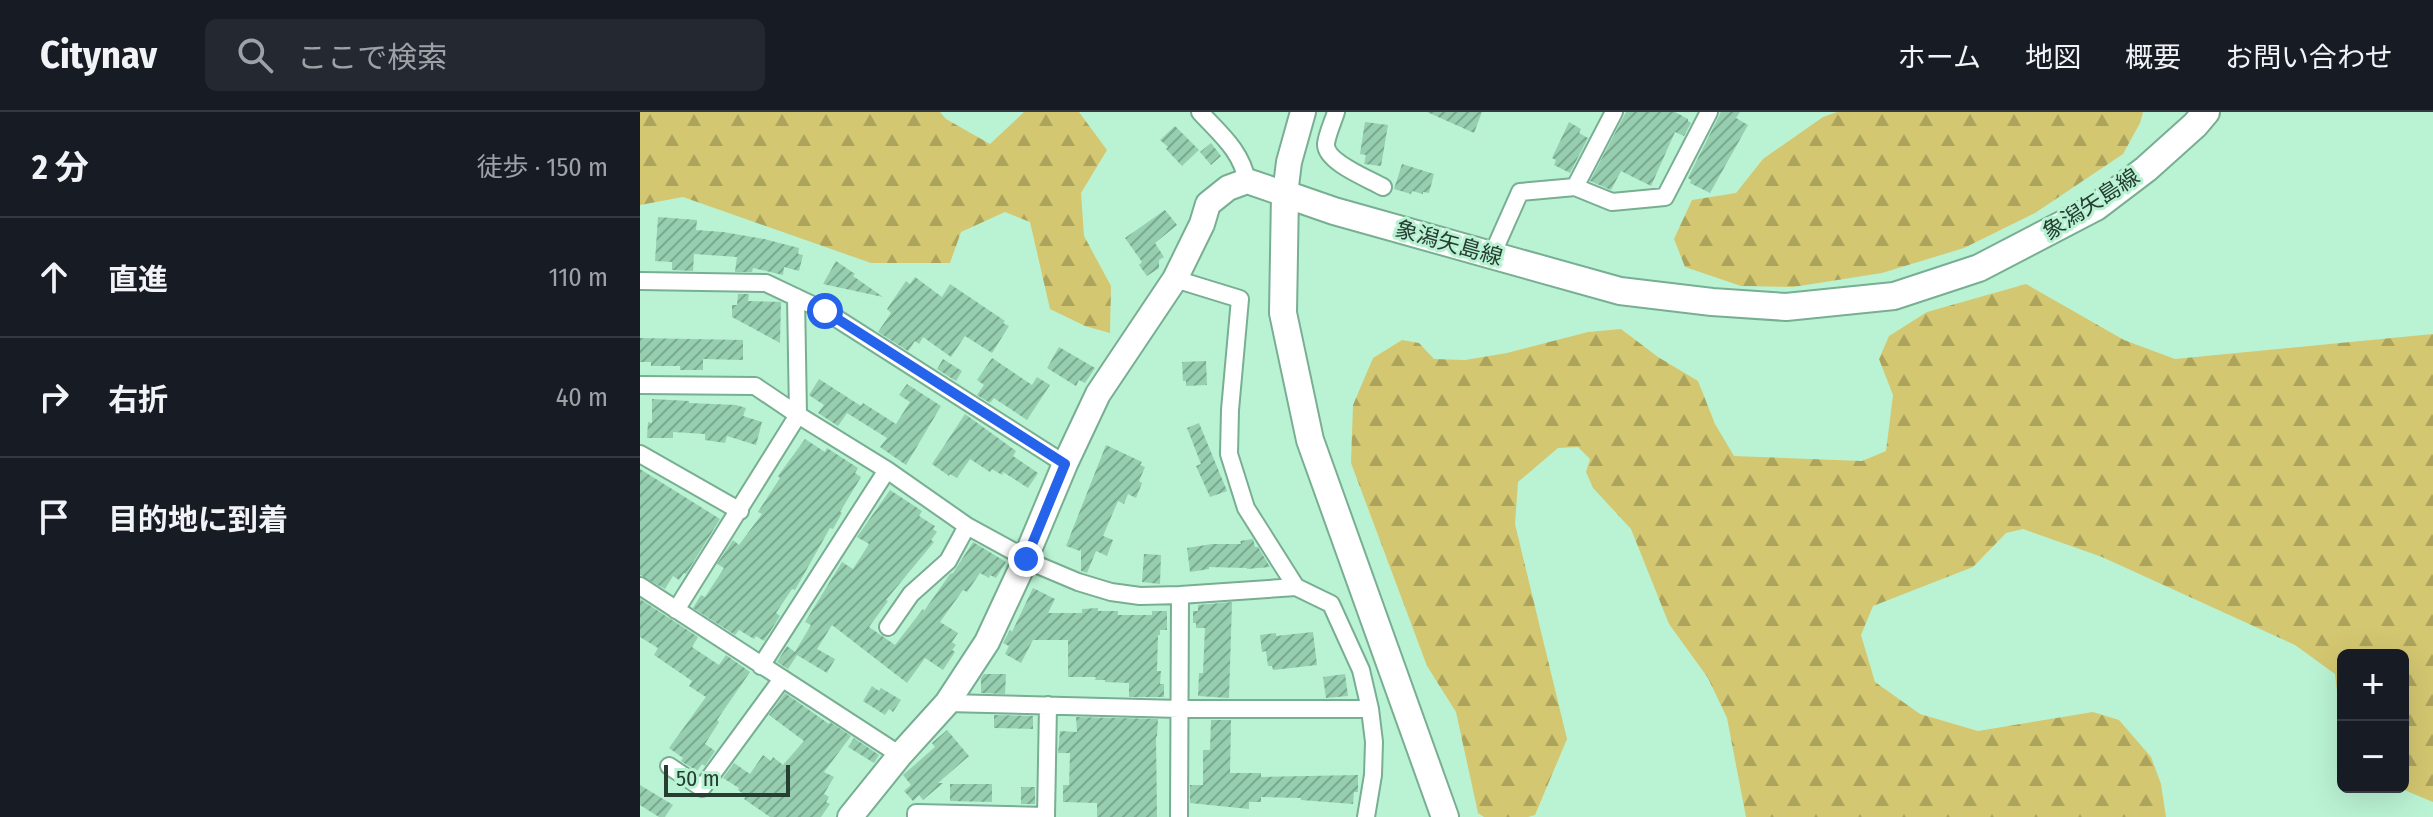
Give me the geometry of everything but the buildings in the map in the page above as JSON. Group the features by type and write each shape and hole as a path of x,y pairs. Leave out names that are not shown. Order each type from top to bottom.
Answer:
{"main road":[{"name":"象潟矢島線","path":"1285,194 1334,211 1620,291 1786,307 1894,296 1979,268 2096,207 2146,169 2206,112"},
{"path":"1285,194 1283,313 1310,440 1445,817"}],"street":[{"path":"1200,112 1237,153 1247,181"},
{"path":"850,817 947,703 987,642 1098,394 1175,279 1202,224 1208,204 1228,188 1247,181 1285,194 1289,162 1303,112"},
{"path":"1336,112 1326,145 1328,151 1337,162 1383,187"},
{"path":"1575,187 1614,112"},
{"path":"1492,255 1520,192 1575,187 1612,202 1665,197 1709,112"},
{"path":"1175,279 1240,299 1229,454 1246,508 1296,587"},
{"path":"640,281 766,283 825,311 1065,464"},
{"path":"676,610 798,415 796,297"},
{"path":"640,385 755,386 887,470 967,526 1026,559 1078,582 1111,592 1140,596 1296,587 1331,604 1361,670 1370,709 1374,742 1373,775 1366,817"},
{"path":"640,454 740,511"},
{"path":"761,666 887,470"},
{"path":"888,627 911,594 948,561 967,526"},
{"path":"640,586 900,755"},
{"path":"1179,817 1180,595"},
{"path":"669,766 702,788 782,679"},
{"path":"947,703 1180,709 1370,709"},
{"path":"916,817 916,813 1046,816 1048,705"}],"green space":[{"path":"640,112 940,112 946,119 990,144 1024,112 1079,112 1107,150 1081,193 1084,236 1111,286 1110,333 1085,326 1050,309 1030,222 1005,212 961,232 950,263 871,263 683,197 640,205"},
{"path":"1837,112 2143,112 2123,154 2035,213 1964,248 1882,273 1793,287 1741,286 1685,267 1674,239 1692,200 1736,193 1763,159 1823,117"},
{"path":"2026,284 2124,340 2175,359 2433,334 2433,802 2409,792 2409,649 2337,649 2337,691 2335,674 2295,645 2102,557 2023,529 2006,533 1973,567 1873,606 1861,635 1875,682 1920,714 1978,731 2093,712 2119,720 2151,757 2161,784 2166,817 1746,817 1727,718 1708,678 1669,624 1631,529 1593,488 1586,472 1590,459 1578,447 1558,448 1518,482 1515,524 1567,739 1535,815 1484,817 1478,813 1456,712 1427,666 1351,463 1353,405 1373,358 1402,340 1419,343 1434,359 1465,360 1507,353 1588,332 1621,329 1658,357 1698,381 1715,424 1734,456 1862,461 1886,451 1893,395 1879,359 1889,336 1927,312"}],"route":[{"path":"825,311 1065,464 1026,559"}]}
